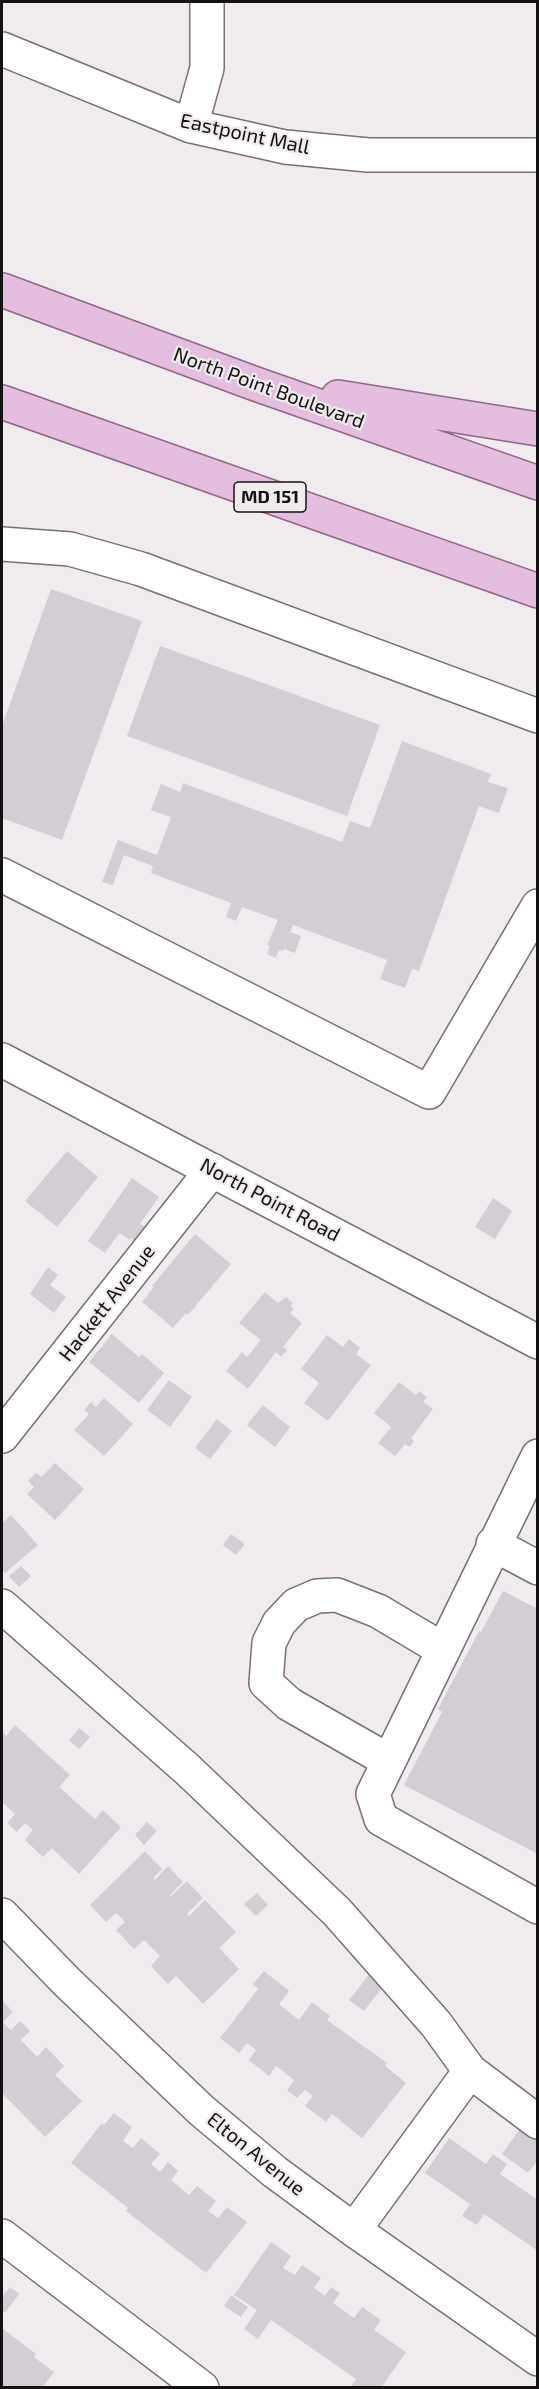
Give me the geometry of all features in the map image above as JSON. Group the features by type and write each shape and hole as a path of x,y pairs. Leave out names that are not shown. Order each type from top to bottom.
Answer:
{"main road":[{"name":"North Point Boulevard","path":"2,290 253,383 537,483"},
{"path":"253,383 537,429"},
{"name":"MD 151","path":"2,402 537,591"}],"street":[{"path":"191,126 207,68 207,2"},
{"name":"Eastpoint Mall","path":"2,49 191,126 285,147 368,155 537,155"},
{"path":"2,544 70,549 141,569 537,716"},
{"path":"2,875 429,1092 537,906"},
{"name":"North Point Road","path":"2,1060 537,1342"},
{"name":"Hackett Avenue","path":"2,1436 212,1170"},
{"path":"537,1456 373,1794 381,1819 537,1907"},
{"path":"493,1544 537,1568"},
{"path":"389,1761 289,1704 266,1683 269,1643 279,1623 296,1605 317,1596 337,1595 378,1611 442,1649"},
{"path":"2,1606 188,1770 337,1912 436,2024 470,2071 537,2122"},
{"name":"Elton Avenue","path":"2,1915 67,1982 201,2110 275,2172 537,2359"},
{"path":"354,2230 470,2071"},
{"path":"2,2236 202,2388"}],"building":[{"path":"51,589 142,621 62,840 2,818 2,726"},
{"path":"160,646 380,725 347,816 127,736"},
{"path":"402,741 491,774 488,782 508,788 499,813 479,806 419,971 412,969 405,988 380,979 387,960 293,925 290,932 301,936 295,953 284,949 279,950 276,958 267,954 270,946 267,945 278,920 242,907 236,921 226,917 231,903 151,873 153,866 124,855 113,885 102,882 118,840 157,855 171,817 151,810 161,784 180,792 183,783 342,842 350,821 370,828"},
{"path":"67,1151 98,1177 57,1227 25,1201"},
{"path":"132,1178 159,1197 140,1224 145,1227 135,1241 119,1233 105,1253 88,1241"},
{"path":"493,1198 512,1211 495,1239 475,1227"},
{"path":"195,1234 231,1264 188,1315 186,1313 173,1328 142,1302 154,1287 152,1286"},
{"path":"48,1267 58,1275 50,1285 66,1297 54,1313 30,1294"},
{"path":"265,1292 278,1303 286,1297 293,1303 290,1306 294,1309 290,1313 302,1323 283,1347 287,1350 281,1357 276,1352 248,1389 226,1371 242,1352 247,1357 261,1340 239,1323"},
{"path":"112,1334 139,1357 142,1354 164,1373 139,1403 89,1362"},
{"path":"327,1335 343,1347 349,1339 360,1348 356,1354 371,1365 328,1421 304,1403 319,1383 301,1369"},
{"path":"169,1380 192,1397 170,1427 147,1410"},
{"path":"399,1382 416,1395 419,1391 427,1397 423,1402 433,1409 411,1438 414,1441 410,1447 405,1444 395,1456 378,1443 391,1427 374,1413"},
{"path":"104,1398 133,1424 104,1456 74,1430 89,1414 84,1410 91,1402 96,1407"},
{"path":"263,1405 290,1427 275,1447 247,1425"},
{"path":"217,1419 232,1431 210,1459 195,1448"},
{"path":"55,1463 84,1489 55,1520 27,1494 34,1487 28,1481 36,1473 41,1477"},
{"path":"11,1515 38,1545 5,1573 2,1569 2,1521"},
{"path":"231,1534 245,1544 236,1555 223,1545"},
{"path":"21,1566 31,1576 19,1587 9,1576"},
{"path":"503,1591 538,1609 538,1854 404,1785 442,1712 438,1709"},
{"path":"15,1725 70,1775 59,1787 95,1819 103,1810 121,1827 79,1874 52,1848 43,1857 25,1840 33,1830 25,1823 17,1832 7,1823 15,1814 2,1802 2,1732 6,1736"},
{"path":"79,1728 90,1737 79,1749 69,1740"},
{"path":"147,1822 157,1831 144,1845 135,1835"},
{"path":"145,1851 162,1869 153,1878 155,1880 168,1866 183,1882 171,1896 187,1881 203,1898 187,1914 189,1916 205,1900 236,1932 219,1948 239,1969 203,2004 176,1976 168,1984 151,1966 160,1956 144,1940 134,1949 116,1930 125,1922 116,1913 106,1922 90,1905"},
{"path":"257,1893 268,1905 256,1916 244,1904"},
{"path":"264,1971 289,1991 279,2004 299,2020 312,2002 330,2016 327,2020 387,2063 385,2066 406,2083 362,2138 332,2114 326,2122 305,2106 313,2096 305,2090 297,2098 287,2090 294,2080 276,2066 269,2076 249,2060 256,2050 247,2043 239,2053 220,2038 258,1989 253,1984"},
{"path":"371,1972 386,1983 364,2011 349,2000"},
{"path":"2,2000 13,2012 3,2022 11,2030 20,2021 30,2031 21,2040 37,2057 46,2047 64,2066 55,2075 82,2101 45,2137 2,2093"},
{"path":"114,2113 132,2127 123,2141 133,2148 141,2138 160,2154 151,2164 160,2172 168,2162 178,2171 171,2180 189,2195 197,2186 216,2201 208,2211 218,2218 227,2207 247,2222 206,2273 126,2211 128,2208 71,2163 102,2123 104,2125"},
{"path":"522,2126 538,2137 538,2160 528,2173 502,2154"},
{"path":"449,2138 486,2164 493,2154 507,2164 500,2174 538,2200 538,2251 484,2214 477,2225 462,2216 470,2204 425,2173"},
{"path":"271,2242 291,2256 283,2268 295,2275 302,2265 321,2278 314,2288 325,2296 331,2287 340,2293 333,2303 354,2318 362,2307 381,2320 374,2330 406,2352 381,2388 350,2388 356,2379 271,2320 258,2339 244,2329 257,2310 234,2295"},
{"path":"10,2287 19,2294 5,2313 2,2310 2,2297"},
{"path":"231,2295 248,2307 241,2317 224,2306"},
{"path":"2,2328 36,2354 34,2357 54,2372 42,2388 2,2388"}]}
